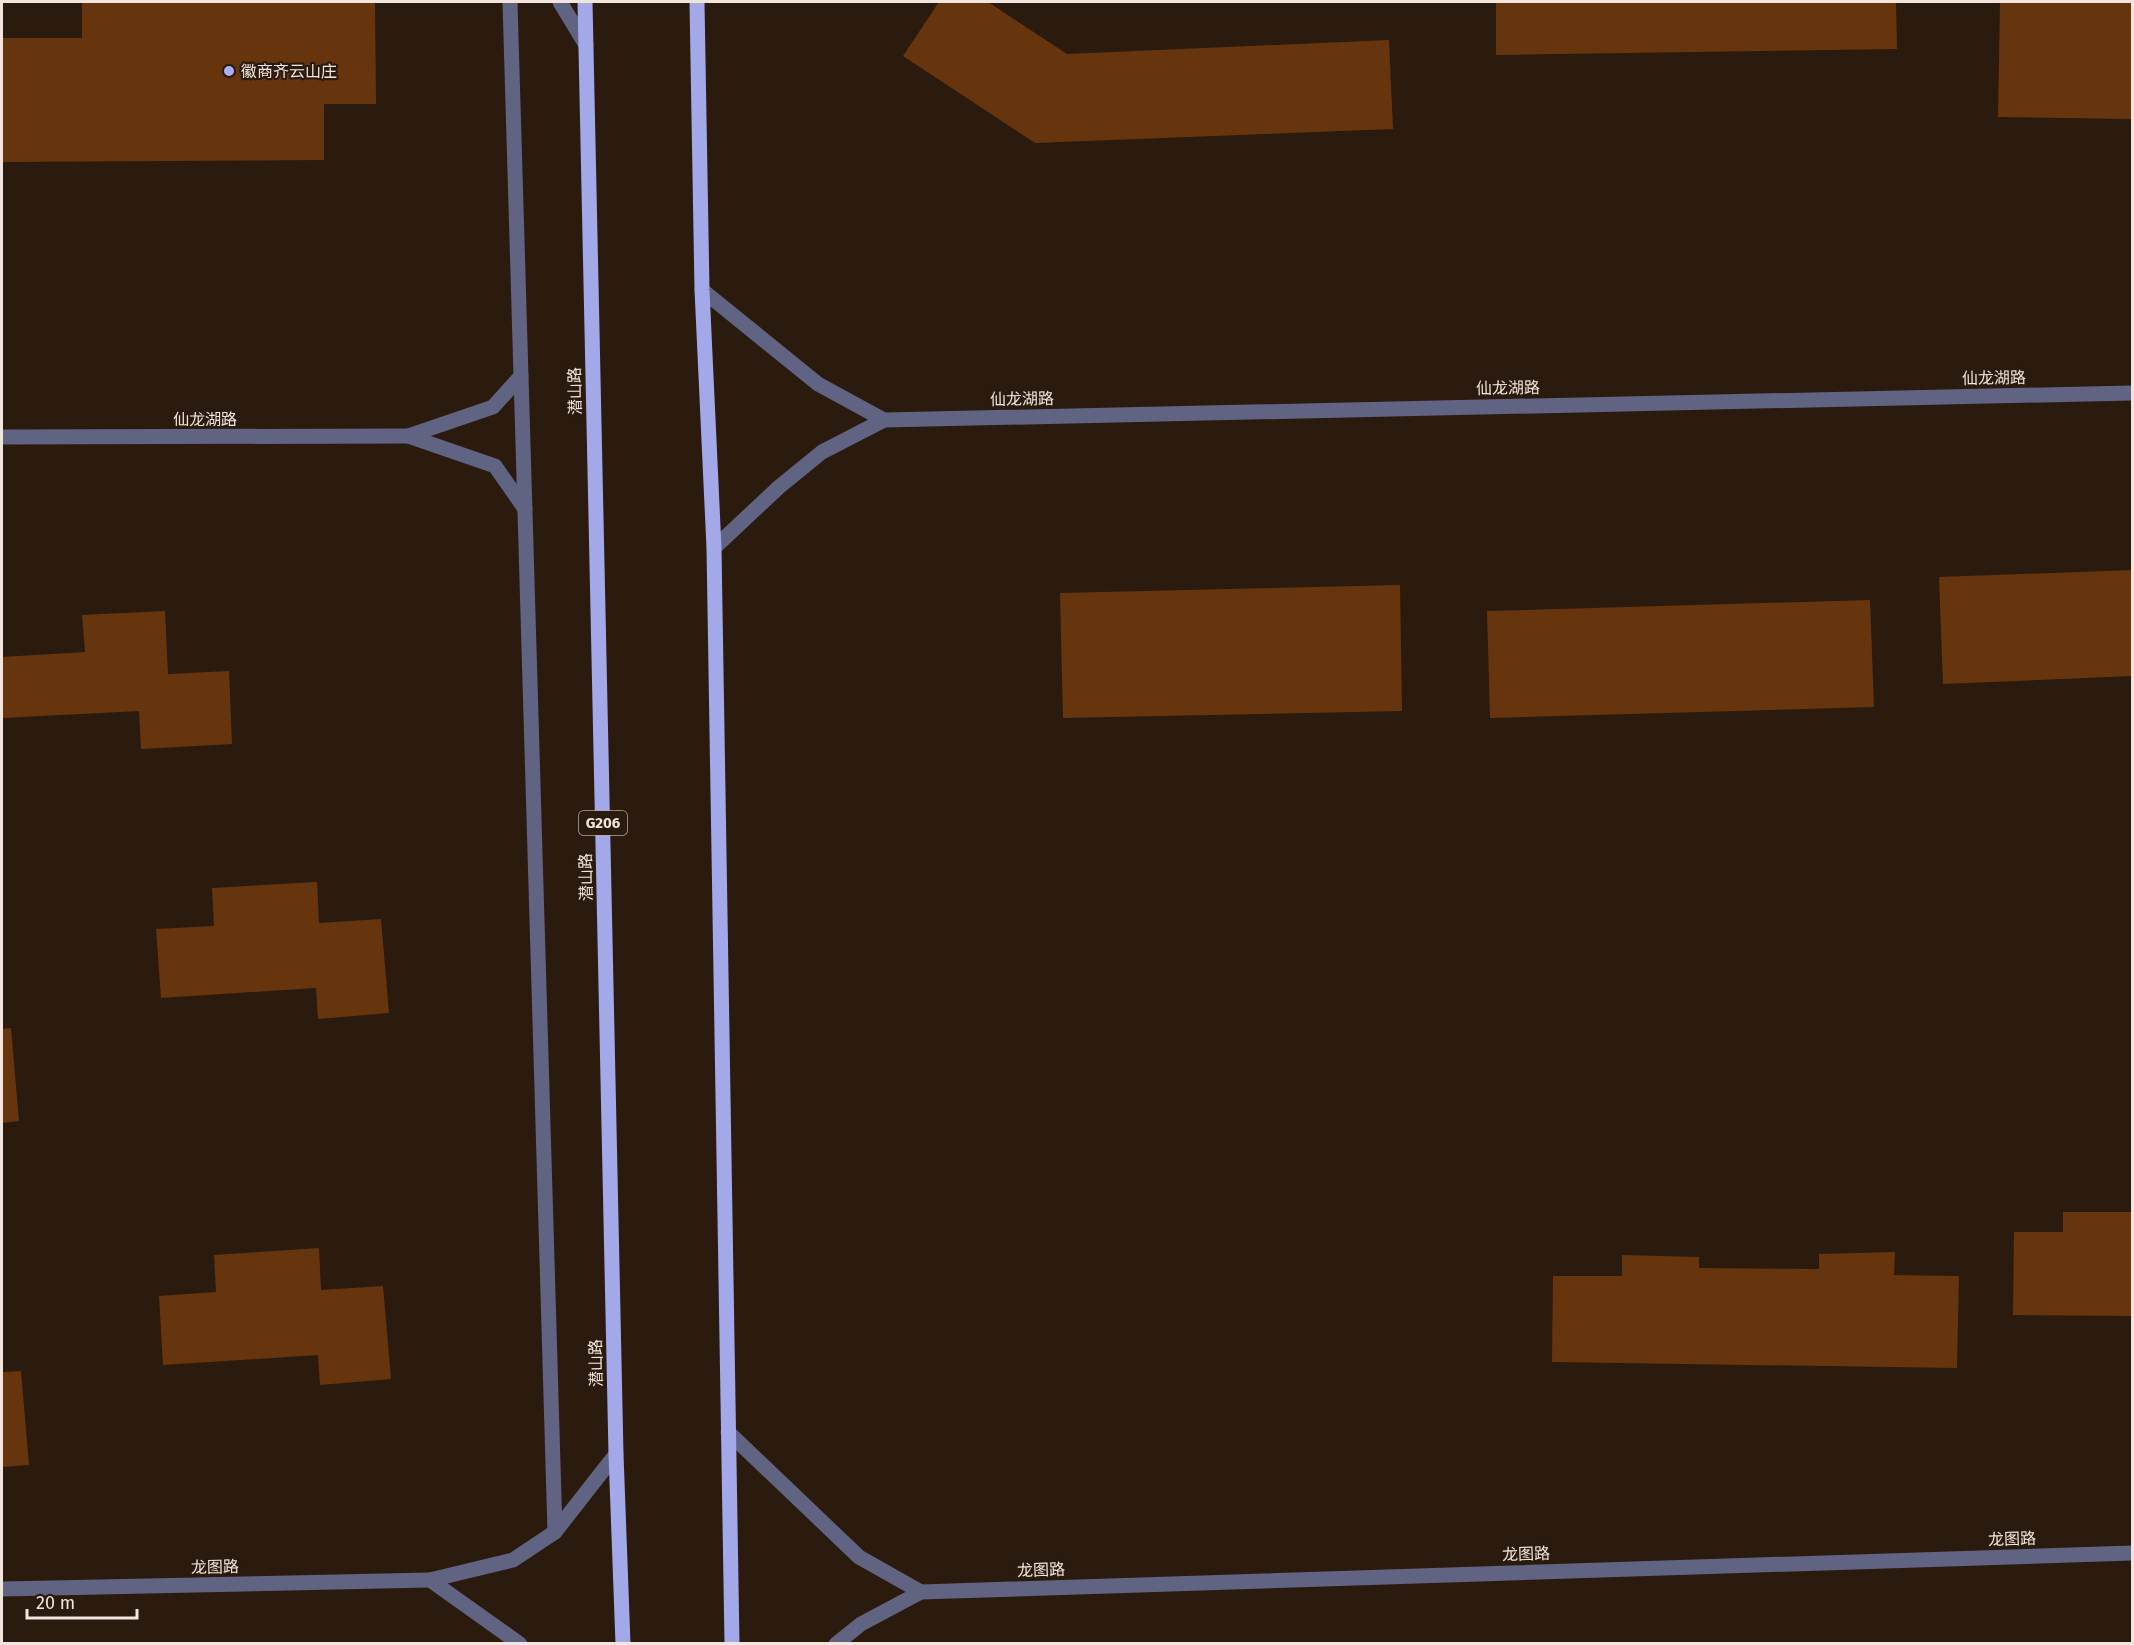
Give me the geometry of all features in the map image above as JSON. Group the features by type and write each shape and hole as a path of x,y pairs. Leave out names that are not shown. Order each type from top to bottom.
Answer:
{"main road":[{"name":"潜山路","path":"585,2 616,1454 624,1644"},
{"path":"697,2 702,290 714,548 732,1644"}],"street":[{"path":"510,2 555,1532"},
{"path":"560,2 586,45"},
{"path":"702,290 818,384 884,420"},
{"path":"408,436 493,407 521,376"},
{"name":"仙龙湖路","path":"884,420 2133,393"},
{"path":"714,548 779,487 822,452 884,420"},
{"path":"408,436 495,466 525,508"},
{"name":"仙龙湖路","path":"2,437 408,436"},
{"path":"728,1432 859,1557 921,1592"},
{"name":"龙图路","path":"2,1589 430,1580 513,1560 555,1532 616,1454"},
{"name":"龙图路","path":"921,1592 2133,1553"},
{"path":"430,1580 520,1644"},
{"path":"836,1644 861,1624 921,1592"}],"building":[{"path":"82,2 375,2 376,104 324,104 324,160 2,162 2,38 82,38"},
{"path":"939,2 988,2 1067,54 1389,40 1393,129 1035,143 903,56"},
{"path":"1496,2 1896,2 1897,49 1496,55"},
{"path":"2000,2 2132,2 2132,119 1998,117"},
{"path":"2132,570 2132,676 1943,684 1939,577"},
{"path":"1400,585 1402,711 1063,718 1060,593"},
{"path":"1870,600 1874,707 1490,718 1487,611"},
{"path":"165,611 168,674 229,671 232,744 141,749 139,711 2,718 2,657 85,652 82,615"},
{"path":"317,882 319,923 381,919 389,1013 318,1019 316,988 161,998 156,929 214,926 212,888"},
{"path":"11,1028 19,1121 2,1123 2,1029"},
{"path":"2063,1212 2132,1212 2132,1316 2013,1315 2014,1232 2063,1232"},
{"path":"319,1248 321,1290 383,1286 391,1379 320,1385 318,1355 163,1365 159,1296 216,1292 214,1255"},
{"path":"1895,1252 1894,1275 1959,1276 1957,1368 1552,1362 1553,1276 1622,1276 1622,1255 1699,1257 1699,1268 1819,1269 1819,1254"},
{"path":"21,1371 29,1465 2,1467 2,1372"}],"place":[{"name":"徽商齐云山庄","path":"229,71"}]}
